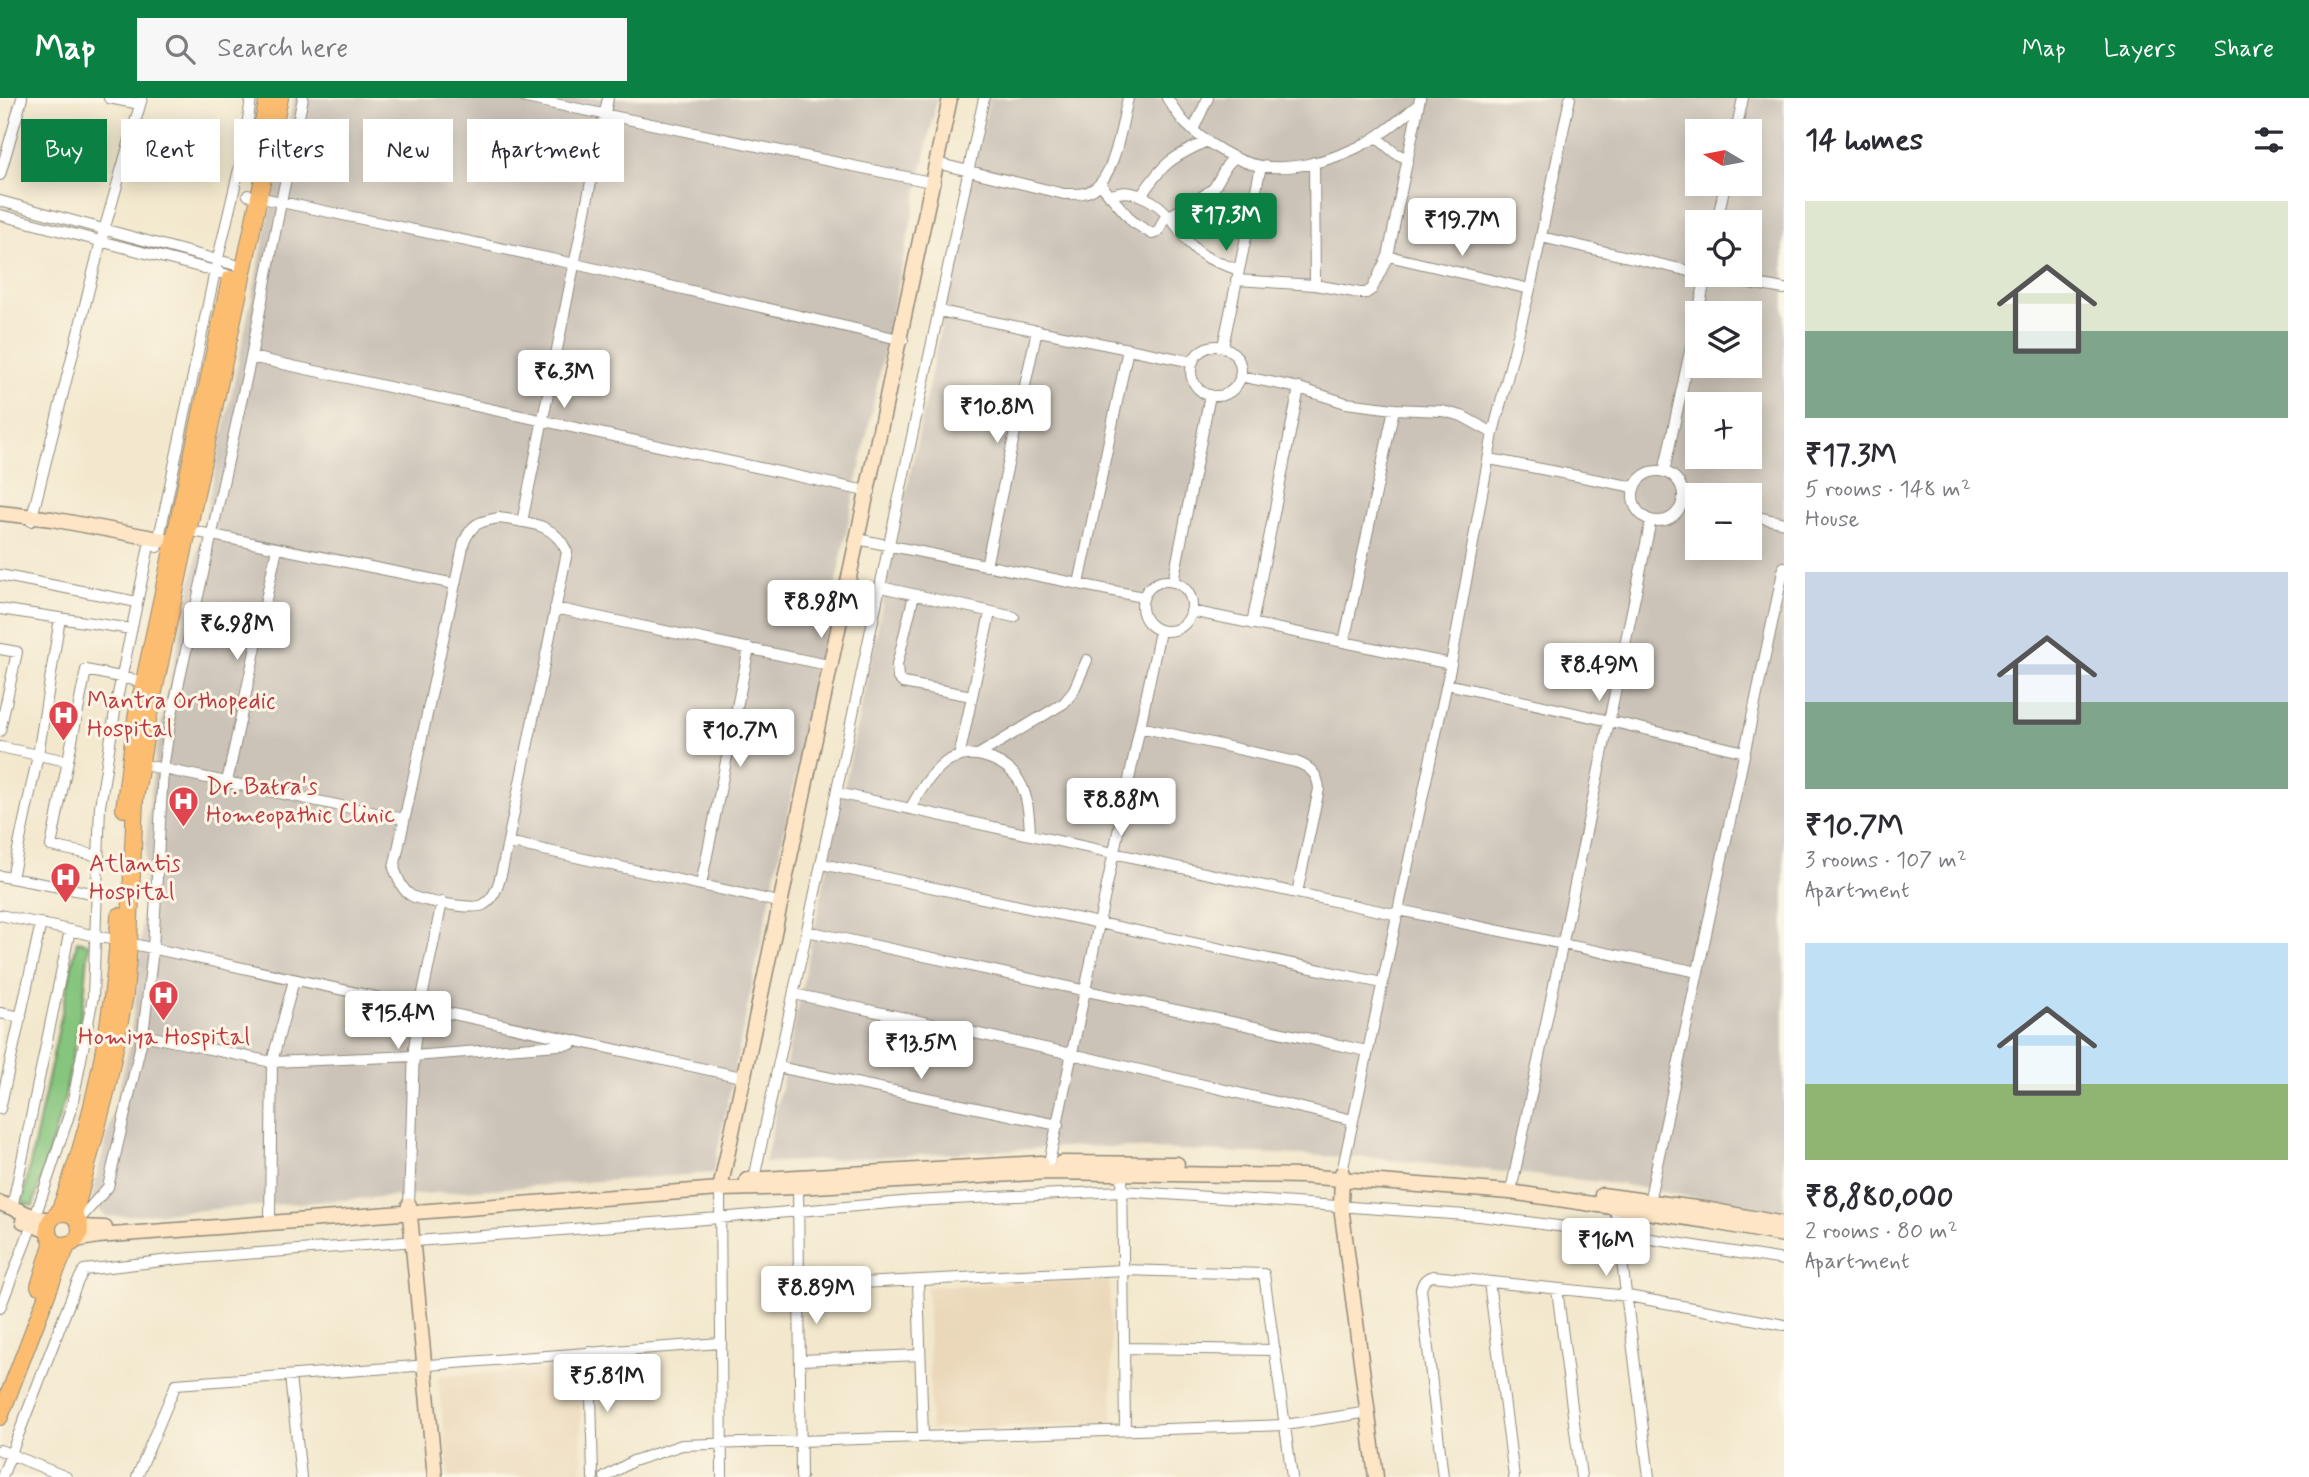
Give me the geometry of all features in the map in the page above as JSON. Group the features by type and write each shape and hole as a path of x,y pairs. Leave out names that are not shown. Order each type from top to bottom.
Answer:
{"main road":[{"path":"253,197 268,98"},
{"path":"124,942 126,785 144,682 230,269 280,98"},
{"path":"0,1390 59,1227 96,1086 124,942 135,800 171,544"},
{"path":"0,1418 54,1276 59,1227"}],"street":[{"path":"1,168 22,98"},
{"path":"31,519 101,241 141,101 109,98"},
{"path":"230,269 251,98"},
{"path":"0,1308 59,1227 108,1187 143,1035 153,949 163,769 170,723 251,357 303,98"},
{"path":"526,98 934,183"},
{"path":"522,522 608,98"},
{"path":"722,1477 719,1218 722,1187 952,98"},
{"path":"754,1179 984,98"},
{"path":"938,163 1065,194 1086,193 1101,185 1111,165 1128,98"},
{"path":"1167,98 1185,124 1207,141 1235,157 1261,166 1314,162 1357,148 1376,137 1420,101"},
{"path":"1193,130 1208,98"},
{"path":"1376,1477 1341,1206 1342,1175 1447,684 1493,433 1530,289 1570,98"},
{"path":"1739,119 1743,98"},
{"path":"1110,197 1123,192 1153,201 1172,218 1203,256 1237,275 1366,293 1372,289 1388,257 1420,101"},
{"path":"1376,137 1395,153 1408,159"},
{"path":"1141,196 1165,164 1207,141"},
{"path":"1172,218 1214,188 1227,165 1235,157"},
{"path":"1314,162 1315,285"},
{"path":"1223,346 1261,166"},
{"path":"1101,185 1133,222 1149,234 1158,232 1164,219 1172,218 1246,233"},
{"path":"253,197 575,264 901,340"},
{"path":"0,201 105,229 230,269"},
{"path":"0,215 101,241 230,269"},
{"path":"1541,237 1685,270"},
{"path":"1388,257 1530,289"},
{"path":"1762,285 1784,289"},
{"path":"939,311 1193,362"},
{"path":"986,566 1037,330"},
{"path":"1214,346 1223,346 1232,351 1239,359 1241,368 1236,387 1219,396 1200,390 1194,382 1193,362 1204,349 1214,346"},
{"path":"1079,584 1128,349"},
{"path":"251,357 869,492"},
{"path":"1664,471 1685,374"},
{"path":"1240,376 1299,388 1346,403 1442,411 1462,416 1493,433"},
{"path":"1252,624 1299,388"},
{"path":"1173,582 1210,395"},
{"path":"1344,642 1394,409"},
{"path":"1490,459 1634,487"},
{"path":"1664,471 1674,476 1680,484 1682,501 1677,512 1669,518 1651,520 1635,507 1634,487 1645,474 1664,471"},
{"path":"0,513 171,544 213,535 455,584"},
{"path":"499,518 522,522 546,527 561,538 567,552 497,889 485,904 470,908 411,896 401,886 394,868 464,542 470,528 482,521 499,518"},
{"path":"1762,518 1784,523"},
{"path":"0,520 31,519"},
{"path":"1512,1186 1651,520"},
{"path":"858,540 1143,597"},
{"path":"59,1227 72,1106 93,996 100,806 121,677 137,602 171,544"},
{"path":"227,782 277,548"},
{"path":"1649,1202 1784,567"},
{"path":"0,575 137,602"},
{"path":"1173,582 1189,595 1191,611 1186,622 1178,629 1160,631 1144,618 1143,597 1154,584 1173,582"},
{"path":"881,587 1014,617"},
{"path":"914,595 897,665 898,678 903,683 972,696"},
{"path":"555,608 831,666"},
{"path":"0,609 131,629"},
{"path":"1191,611 1451,664"},
{"path":"959,757 990,613"},
{"path":"12,878 38,755 60,618"},
{"path":"1049,1163 1160,631"},
{"path":"701,885 748,648"},
{"path":"0,649 17,652 0,731"},
{"path":"978,755 1064,703 1073,692 1087,660"},
{"path":"99,856 51,846 86,670 144,682"},
{"path":"1447,684 1745,752"},
{"path":"1140,727 1296,762 1314,772 1318,789 1297,893"},
{"path":"0,747 68,761"},
{"path":"910,809 929,777 948,760 978,755 1000,761 1017,776 1029,804 1030,835"},
{"path":"140,764 404,819"},
{"path":"837,793 1297,893 1698,972"},
{"path":"508,842 781,902"},
{"path":"822,864 1382,983"},
{"path":"0,876 97,894"},
{"path":"435,1477 409,1209 414,1056 420,1007 442,902"},
{"path":"0,915 745,1078"},
{"path":"0,1109 41,923"},
{"path":"69,930 4,1207 59,1227 98,1236 409,1209 1049,1163 1342,1175 1512,1186 1614,1202 1784,1235"},
{"path":"807,931 1367,1051"},
{"path":"270,1216 272,1062 294,980"},
{"path":"794,994 1072,1054 1353,1120"},
{"path":"0,1013 21,1017"},
{"path":"143,1035 272,1062 414,1056 582,1043"},
{"path":"778,1067 1058,1125"},
{"path":"722,1187 754,1179 798,1182 1122,1168"},
{"path":"1122,1168 1125,1430"},
{"path":"1342,1175 1614,1202 1649,1202 1784,1224"},
{"path":"798,1182 801,1477"},
{"path":"2,1477 84,1270 179,1259 719,1218 913,1200 1122,1191 1480,1216 1784,1260"},
{"path":"1614,1202 1649,1477"},
{"path":"59,1227 98,1228 409,1209"},
{"path":"800,1286 1123,1270 1264,1274 1293,1477"},
{"path":"1443,1477 1421,1289 1423,1282 1433,1276 1628,1296 1784,1325"},
{"path":"918,1281 923,1437"},
{"path":"1489,1282 1514,1477"},
{"path":"1557,1289 1581,1477"},
{"path":"137,1477 176,1384 720,1343"},
{"path":"1124,1348 1275,1350"},
{"path":"590,1352 593,1477"},
{"path":"801,1360 920,1355"},
{"path":"290,1376 301,1477"},
{"path":"605,1477 633,1461 682,1445 1285,1425 1369,1412"},
{"path":"0,1450 66,1477"}],"shaded area":[{"path":"294,98 937,98 713,1173 106,1217 91,1200 128,1053 138,982 148,814 157,745 276,182 349,182 349,119 290,119"},
{"path":"989,98 1784,98 1784,1214 1619,1184 1371,1158 1083,1146 765,1163"},
{"path":"1109,1280 1113,1423 931,1429 927,1286"},
{"path":"580,1367 582,1477 449,1477 438,1376"}],"green space":[{"path":"77,941 89,944 84,997 64,1101 33,1206 22,1203"}],"place":[{"name":"Mantra Orthopedic Hospital","path":"64,742"},
{"name":"Dr. Batra's Homeopathic Clinic","path":"183,828"},
{"name":"Atlantis Hospital","path":"66,905"},
{"name":"Homiya Hospital","path":"164,1022"}]}
